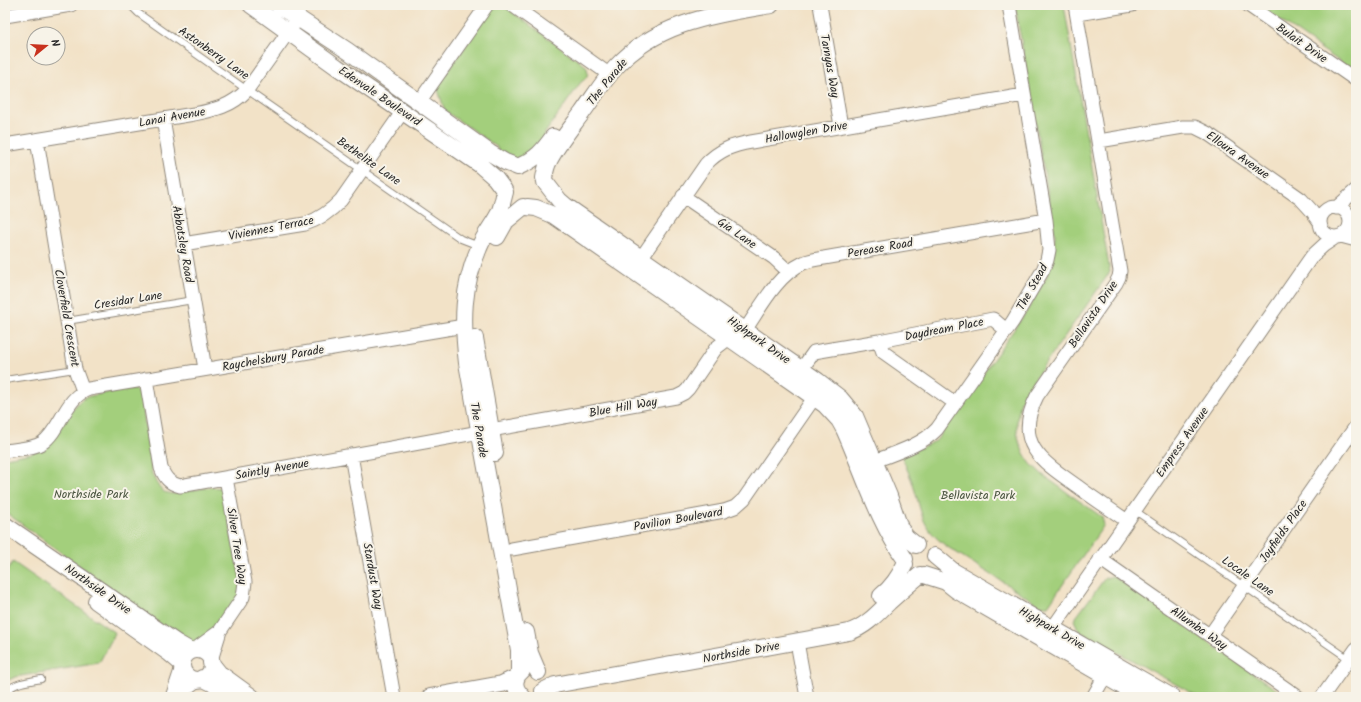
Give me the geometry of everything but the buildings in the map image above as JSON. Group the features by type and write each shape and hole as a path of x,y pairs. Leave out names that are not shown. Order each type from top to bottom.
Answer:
{"street":[{"path":"5,16 71,5"},
{"name":"Edenvale Boulevard","path":"251,5 348,51 494,156 519,167"},
{"name":"Edenvale Boulevard","path":"278,5 293,25 337,67 403,111 486,170 495,178 505,191"},
{"path":"419,102 488,5"},
{"path":"512,5 606,71"},
{"name":"The Parade","path":"544,180 550,159 620,49 652,26 682,13 711,5"},
{"name":"Tarnyas Way","path":"820,5 841,126"},
{"name":"The Stead","path":"875,461 928,438 937,429 1024,304 1047,260 1048,243 1046,220 1009,5"},
{"path":"1076,10 1132,5"},
{"name":"Bulait Drive","path":"1248,5 1356,80"},
{"name":"The Parade","path":"519,167 532,161 542,152 606,71 626,58 648,40 683,23 762,6"},
{"name":"Bellavista Drive","path":"1076,10 1120,264 1119,277 1037,396 1029,415 1028,425 1032,446 1043,462 1127,521"},
{"name":"Lanai Avenue","path":"5,145 217,109 238,99 247,90 293,25"},
{"name":"Hallowglen Drive","path":"641,258 709,160 728,147 738,144 1024,95"},
{"name":"Viviennes Terrace","path":"183,244 296,225 313,221 321,217 335,207 341,200 403,111"},
{"name":"Abbotsley Road","path":"163,119 205,369"},
{"name":"Elloura Avenue","path":"1099,141 1183,127 1195,127 1207,133 1301,199 1312,211 1320,224"},
{"name":"Cloverfield Crescent","path":"37,140 75,368 83,391"},
{"path":"527,166 534,168 540,172 544,180 545,189 543,196 534,205 525,207 512,202 508,198 505,191 505,179 508,174 519,167 527,166"},
{"name":"Highpark Drive","path":"544,180 556,197 566,206 834,393 848,407 861,430 889,496 900,528 906,537 916,545"},
{"path":"1356,190 1334,208 1323,213 1320,224 1323,231 1331,237 1338,236 1356,240"},
{"name":"The Parade","path":"485,431 467,363 464,305 467,284 472,266 480,246 498,214 505,191"},
{"name":"Gia Lane","path":"683,196 774,258 789,272"},
{"path":"1338,236 1352,225 1356,196"},
{"name":"Elloura Avenue","path":"1301,199 1316,205 1334,208"},
{"name":"The Parade","path":"520,689 519,650 506,550 485,431 474,320 476,299 484,263 490,248 506,221 525,207"},
{"name":"Highpark Drive","path":"525,207 536,208 553,215 825,405 842,425 886,528 905,561"},
{"path":"1334,208 1344,211 1352,225"},
{"name":"Perease Road","path":"745,330 779,282 789,272 805,262 1046,220"},
{"name":"Empress Avenue","path":"1312,256 1318,240 1320,224"},
{"name":"Empress Avenue","path":"1049,636 1100,559 1312,256 1324,245 1338,236"},
{"name":"Daydream Place","path":"801,370 814,352 993,320 1006,330"},
{"name":"Raychelsbury Parade","path":"83,391 99,387 464,326"},
{"name":"Blue Hill Way","path":"485,431 676,397 688,389 716,348 729,338"},
{"path":"879,341 883,352 955,403"},
{"name":"Saintly Avenue","path":"146,379 160,463 164,476 167,480 180,486 485,431"},
{"path":"5,451 34,446 42,442 49,436 75,398 83,391"},
{"name":"Pavilion Boulevard","path":"506,550 724,511 735,507 744,498 814,398"},
{"name":"Joyfields Place","path":"1210,636 1356,426"},
{"name":"Stardust Way","path":"351,455 394,697"},
{"name":"Silver Tree Way","path":"188,658 220,631 240,604 245,589 226,478"},
{"name":"Northside Drive","path":"5,525 177,643 188,658"},
{"name":"Northside Drive","path":"5,537 117,616 188,658"},
{"path":"916,545 930,548 936,561 932,570 922,575 911,572 905,561 908,550 916,545"},
{"name":"The Parade","path":"506,550 530,653 545,684 540,695"},
{"name":"Highpark Drive","path":"935,556 953,571 1049,636"},
{"name":"Allumba Way","path":"1100,559 1298,697"},
{"name":"Northside Drive","path":"540,695 555,686 566,683 796,637 846,622 855,618 864,611 893,584 900,575 905,561"},
{"name":"Highpark Drive","path":"922,575 946,582 956,590 1049,636 1109,669 1172,697"},
{"name":"Northside Drive","path":"520,689 528,669 540,673 559,674 796,637 840,634 856,630 869,621 906,586 922,575"},
{"name":"Silver Tree Way","path":"211,662 220,631"},
{"path":"796,637 807,697"},
{"path":"172,697 188,658 198,650 206,653 219,673 252,697"},
{"path":"1322,697 1352,654"},
{"path":"188,658 185,674 212,683 233,697"},
{"path":"178,697 188,686 209,672 211,662"},
{"path":"1093,697 1109,669"},
{"name":"Highpark Drive","path":"1109,669 1141,697"},
{"path":"430,697 502,684 520,689"},
{"path":"490,697 520,689"}],"lane":[{"name":"Astonberry Lane","path":"130,5 138,13 247,90"},
{"name":"Bethelite Lane","path":"247,90 461,239 480,246"},
{"name":"Cresidar Lane","path":"67,321 193,300"},
{"path":"5,380 75,368"},
{"name":"Locale Lane","path":"1134,510 1244,587 1352,654"},
{"path":"5,693 9,688 16,684 41,679"}],"green space":[{"name":"Bellavista Park","path":"1015,5 1064,5 1110,272 1031,384 1021,401 1017,419 1017,432 1020,445 1031,464 1044,476 1102,517 1104,525 1048,606 1041,606 946,546 932,533 924,522 912,482 902,456 936,441 1027,311 1047,276 1054,251 1055,235"},
{"path":"1258,5 1356,5 1356,73"},
{"path":"497,7 508,9 586,66 587,71 586,77 545,133 544,139 529,156 514,159 498,152 497,147 445,111 437,87 487,15 493,8"},
{"name":"Northside Park","path":"125,389 135,389 141,395 152,474 157,484 164,492 173,494 210,487 223,488 241,585 239,600 213,633 194,645 179,638 5,512 5,458 32,453 80,401 86,397"},
{"path":"13,562 115,633 99,663 15,677 5,682 5,573"},
{"path":"1113,576 1287,697 1199,697 1079,631 1074,620 1105,578"}]}
